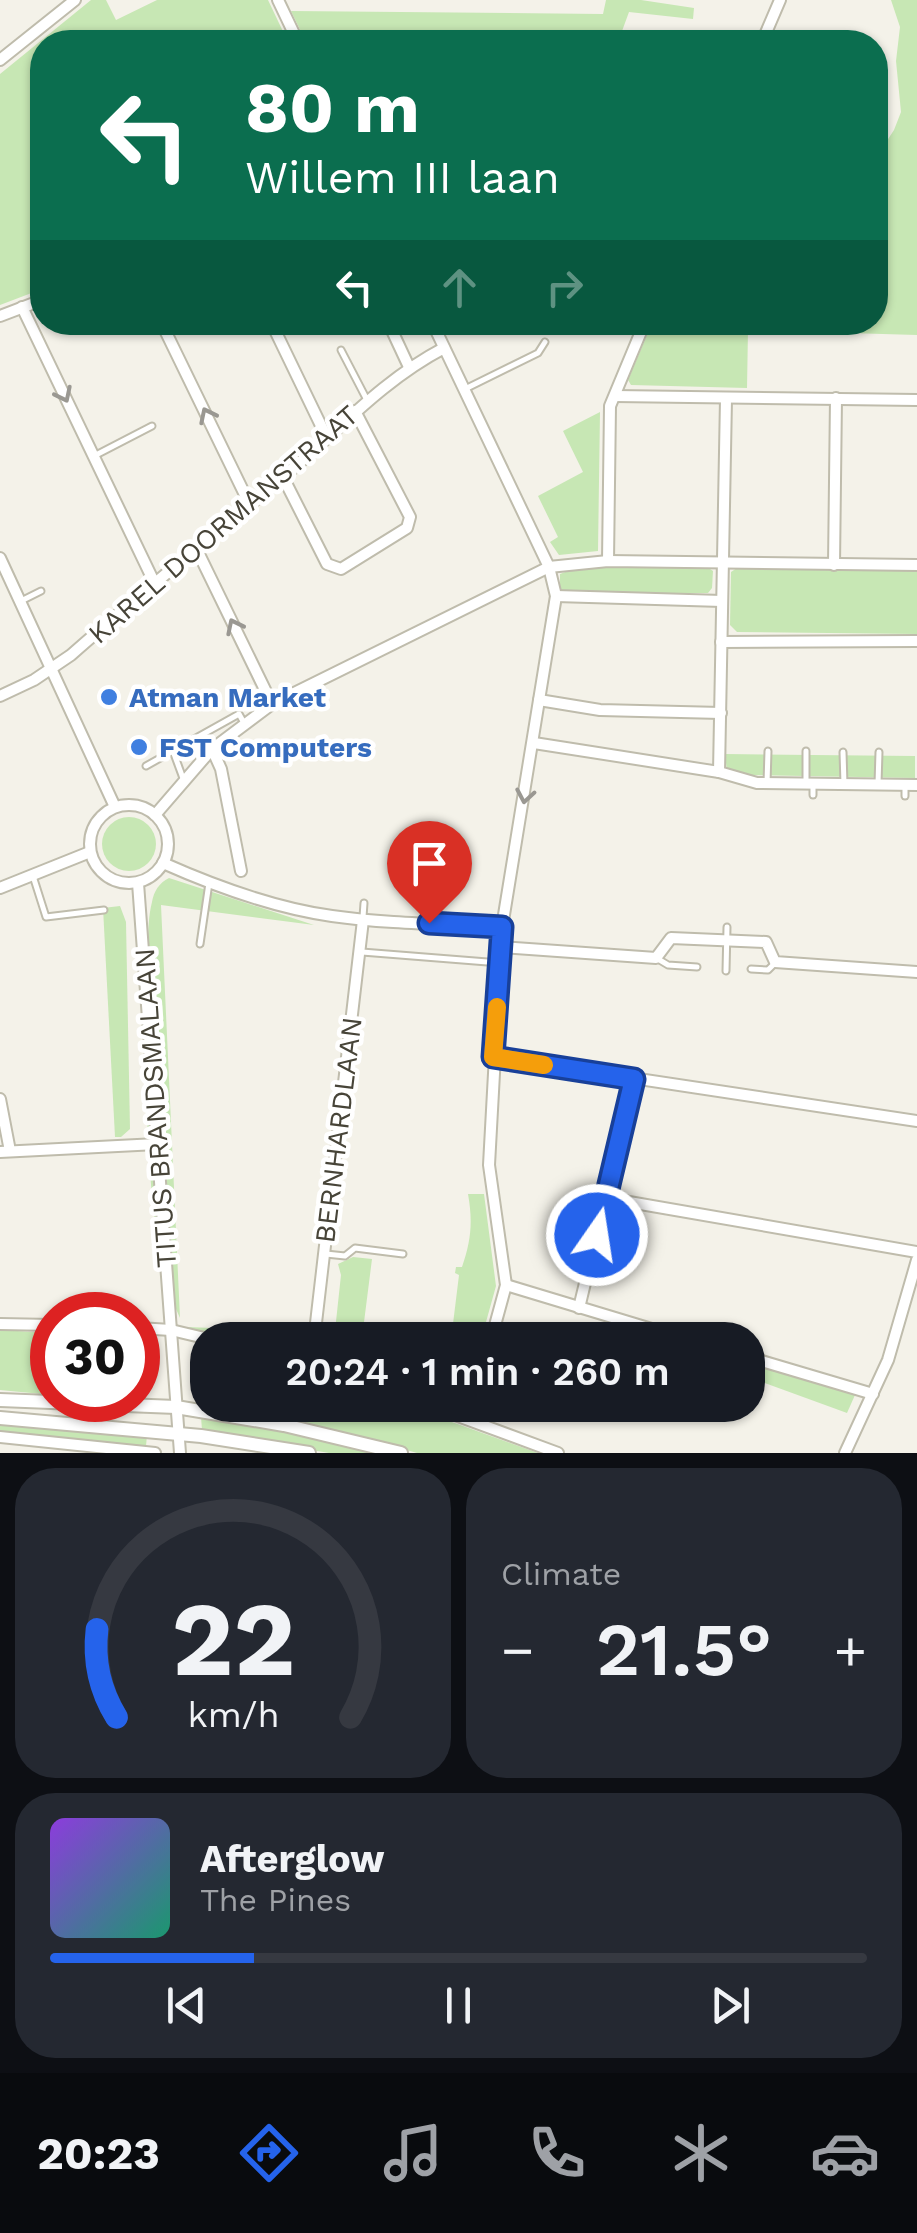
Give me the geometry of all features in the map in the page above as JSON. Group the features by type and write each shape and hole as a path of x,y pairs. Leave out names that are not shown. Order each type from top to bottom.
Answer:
{"street":[{"path":"38,30 75,0"},
{"path":"278,0 292,30"},
{"path":"767,30 780,0"},
{"path":"0,60 30,36"},
{"path":"0,316 30,304"},
{"path":"22,307 30,324"},
{"path":"36,335 155,584"},
{"path":"168,335 249,503"},
{"path":"278,335 327,438"},
{"path":"394,335 409,367"},
{"path":"438,335 549,567 556,596 502,927 489,1165 506,1285 496,1322"},
{"path":"608,561 609,416 640,335"},
{"name":"KAREL DOORMANSTRAAT","path":"0,696 54,669 283,477 367,400 409,367 444,348"},
{"path":"615,396 917,400"},
{"path":"834,565 836,398"},
{"path":"719,772 726,399"},
{"path":"283,477 327,564 334,569 341,570 407,528 411,522 355,411"},
{"path":"196,548 272,704"},
{"path":"0,558 115,806"},
{"path":"156,815 212,749 272,704 549,567 608,561 917,565"},
{"path":"556,596 722,601"},
{"path":"721,642 917,641"},
{"path":"539,700 600,710 721,713"},
{"path":"534,743 768,783 909,789"},
{"path":"212,749 221,770 241,871"},
{"path":"136,805 156,815 168,836 163,862 149,878 138,882 113,881 102,874 90,852 92,830 105,812 115,806 136,805"},
{"path":"0,888 90,852"},
{"path":"163,862 286,907 362,920 502,927"},
{"name":"TITUS BRANDSMALAAN","path":"138,882 180,1453"},
{"name":"BERNHARDLAAN","path":"316,1322 362,920"},
{"path":"501,947 656,958 671,938 766,942 775,962 917,972"},
{"path":"493,1057 917,1121"},
{"path":"579,1308 634,1079"},
{"path":"0,1100 5,1152 157,1144"},
{"path":"606,1198 917,1256 888,1360 845,1453"},
{"path":"506,1285 627,1322"},
{"path":"0,1324 30,1325"},
{"path":"160,1329 190,1335"},
{"path":"765,1362 873,1394"},
{"path":"0,1400 176,1407 402,1453"},
{"path":"0,1418 178,1434 309,1453"},
{"path":"479,1422 558,1453"},
{"path":"0,1437 155,1453"}],"lane":[{"path":"464,389 538,353 545,342"},
{"path":"341,350 367,400"},
{"path":"94,456 152,426"},
{"path":"21,601 41,591"},
{"path":"146,766 239,714 244,723"},
{"path":"173,751 184,782"},
{"path":"768,751 768,783"},
{"path":"806,751 811,787"},
{"path":"843,752 844,784"},
{"path":"878,785 880,752"},
{"path":"33,876 46,917 104,910"},
{"path":"200,944 209,882"},
{"path":"362,920 364,903"},
{"path":"429,923 431,908"},
{"path":"726,971 727,927"},
{"path":"359,952 500,963"},
{"path":"656,958 668,965 697,966"},
{"path":"751,970 768,970 775,962"},
{"path":"323,1254 345,1256 355,1248 404,1254"}],"green space":[{"path":"91,0 106,0 116,20 157,0 268,0 282,30 54,30"},
{"path":"606,0 641,0 694,8 693,19 629,12 622,30 300,30 291,11 603,14"},
{"path":"891,0 917,0 917,335 888,334 888,139 901,112 896,61 900,27"},
{"path":"30,50 30,294 0,305 0,74"},
{"path":"647,335 748,335 747,388 631,385 628,380"},
{"path":"600,412 598,551 559,555 550,542 558,537 538,496 583,472 563,431"},
{"path":"578,567 707,567 713,571 712,588 708,593 564,593 560,589 560,574"},
{"path":"737,568 917,571 917,634 737,632 730,625 731,572"},
{"path":"725,754 915,756 915,778 744,775 727,772"},
{"path":"129,817 148,825 156,844 148,863 129,871 110,863 102,844 110,825"},
{"path":"169,878 314,925 161,905 180,1318 158,1241 147,1104 149,920 156,891"},
{"path":"120,906 126,922 130,1129 115,1137 103,908"},
{"path":"468,1194 484,1194 496,1286 486,1322 453,1322 459,1275 455,1273 456,1267 462,1267 467,1249"},
{"path":"353,1257 372,1259 364,1322 336,1322 341,1275 338,1264"},
{"path":"0,1330 30,1332 30,1393 0,1390"},
{"path":"765,1367 855,1395 847,1413 765,1383"},
{"path":"0,1422 147,1435 146,1446 0,1431"},
{"path":"201,1422 241,1422 386,1453 329,1453 202,1431"},
{"path":"275,1422 452,1422 538,1453 417,1453"}],"slow traffic":[{"path":"497,1007 493,1057 544,1065"}],"place":[{"name":"Atman Market","path":"109,697"},
{"name":"FST Computers","path":"139,747"}],"route":[{"path":"429,923 502,927 493,1057 634,1079 597,1235"}]}
